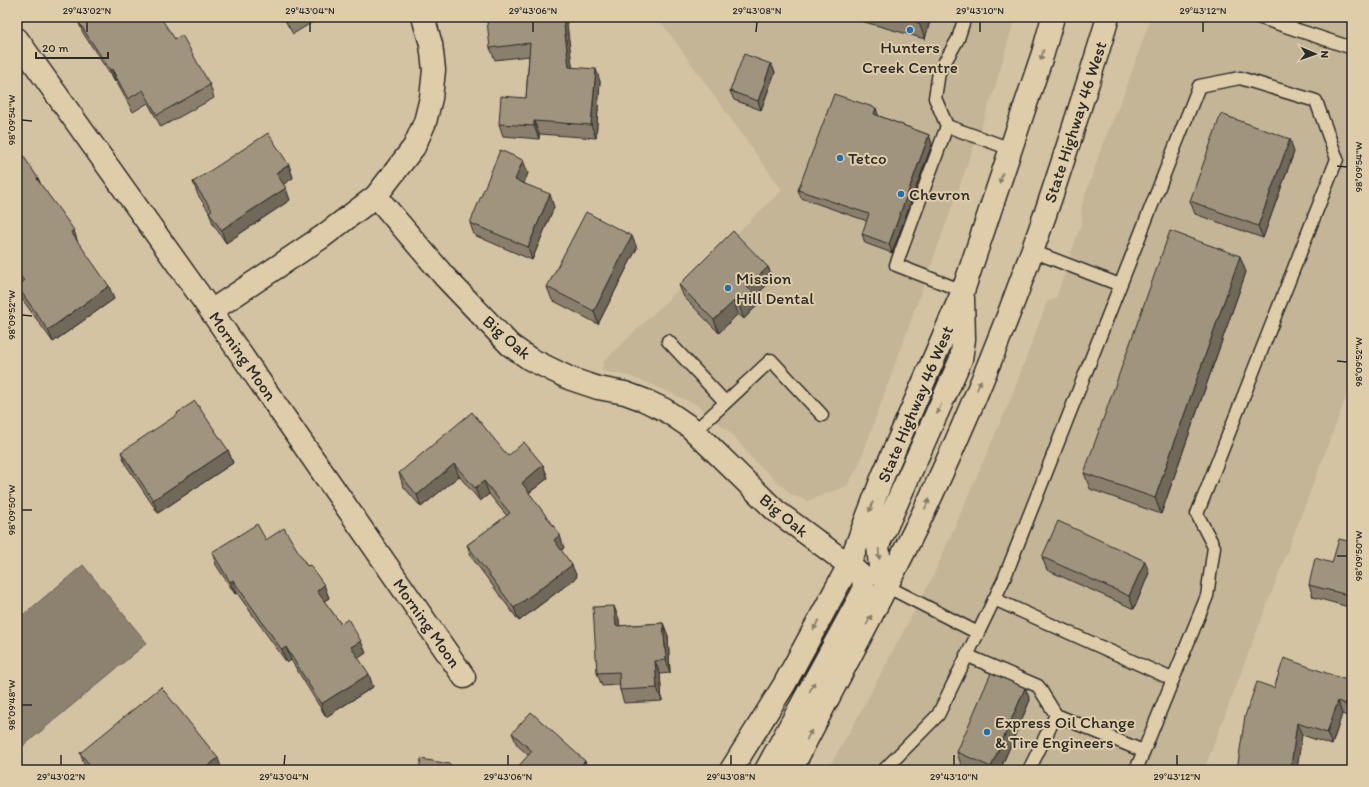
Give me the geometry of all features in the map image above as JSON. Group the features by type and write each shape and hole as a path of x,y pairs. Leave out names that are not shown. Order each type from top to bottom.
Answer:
{"main road":[{"path":"212,311 322,237 376,196 414,148 425,122 431,98 433,64 431,44 423,17"},
{"name":"State Highway 46 West","path":"731,770 784,685 849,565 884,476 963,291 1043,53 1053,17"},
{"name":"State Highway 46 West","path":"791,770 888,586 929,501 971,405 1011,308 1054,192 1093,72 1108,17"},
{"name":"Morning Moon","path":"17,39 212,311 464,677"},
{"name":"Big Oak","path":"376,196 444,276 510,345 530,359 571,379 598,388 625,393 665,410 695,431 776,511 849,565 864,578 863,592 766,770"},
{"path":"888,586 880,567 878,545 961,359 964,339 963,291"}],"lane":[{"path":"963,291 896,265 947,126 935,98 939,72 958,40 965,17"},
{"path":"1258,17 1352,48"},
{"path":"884,770 938,715 1004,579 1199,86 1240,78 1316,101 1337,159 1197,514 1214,547 1207,596 1172,678 1136,770"},
{"path":"947,126 1011,149"},
{"path":"1032,251 1120,285"},
{"path":"668,342 725,402"},
{"path":"695,431 771,360 822,415"},
{"path":"888,586 978,633"},
{"path":"994,599 1172,678"},
{"path":"966,655 1038,686 1056,715 1143,751"},
{"path":"1029,770 1056,715"}],"shaded area":[{"path":"663,17 1015,17 994,91 858,467 847,486 807,501 791,494 753,460 734,436 697,405 648,383 628,376 602,371 603,362 782,190 659,19"},
{"path":"1151,17 1352,17 1352,382 1204,770 827,770 853,726 933,576 1011,398 1047,302 1056,298 1082,221 1081,208 1103,143 1125,91"},
{"path":"83,565 147,643 17,751 17,620"}],"building":[{"path":"84,17 160,17 175,39 182,35 210,85 157,115 143,90 128,99 112,69 110,70 78,21"},
{"path":"286,17 295,17 288,21"},
{"path":"504,17 563,17 569,67 596,69 591,125 534,121 534,126 499,124 501,96 526,98 530,43 490,48 487,21 504,19"},
{"path":"899,17 921,17 919,23"},
{"path":"744,54 771,64 758,101 730,91"},
{"path":"834,94 876,108 874,114 929,135 889,244 862,234 869,214 798,190"},
{"path":"1221,114 1290,139 1258,226 1190,201"},
{"path":"268,133 289,165 276,173 286,188 221,230 209,212 212,210 193,182"},
{"path":"500,150 523,160 515,180 550,194 528,247 470,223"},
{"path":"22,154 38,178 37,179 74,230 71,232 109,286 48,330 17,286 24,281 17,271 17,158"},
{"path":"586,212 632,236 594,311 547,287"},
{"name":"Mission Hill Dental","path":"733,231 768,267 747,287 753,293 739,306 734,301 714,320 679,285"},
{"path":"1170,231 1240,256 1155,498 1084,473"},
{"path":"195,401 228,450 153,500 121,452"},
{"path":"472,412 508,456 524,442 543,465 522,483 560,535 554,540 572,565 514,608 467,545 510,513 484,481 475,488 454,464 417,495 399,473"},
{"path":"1058,521 1145,561 1129,596 1042,557"},
{"path":"257,524 266,540 284,528 307,566 310,565 324,585 317,591 341,624 348,619 361,641 351,647 369,674 321,704 286,647 282,650 233,580 230,582 212,552"},
{"path":"1339,539 1352,542 1352,596 1309,585 1315,558 1332,563"},
{"path":"614,606 616,626 663,623 666,660 655,661 657,688 620,690 619,672 597,673 593,607"},
{"path":"1284,658 1352,682 1345,704 1338,701 1327,733 1297,723 1291,766 1318,770 1237,770 1245,716 1257,682 1274,688"},
{"path":"991,673 1025,688 991,767 957,752"},
{"path":"161,687 218,758 203,770 94,770 80,753"},
{"path":"531,712 585,761 576,770 515,770 532,751 512,733"},
{"path":"421,759 450,764 449,770 419,770"}],"place":[{"name":"Hunters Creek Centre","path":"910,30"},
{"name":"Tetco","path":"840,158"},
{"name":"Chevron","path":"901,194"},
{"name":"Mission Hill Dental","path":"728,288"},
{"name":"Express Oil Change & Tire Engineers","path":"987,732"}]}
